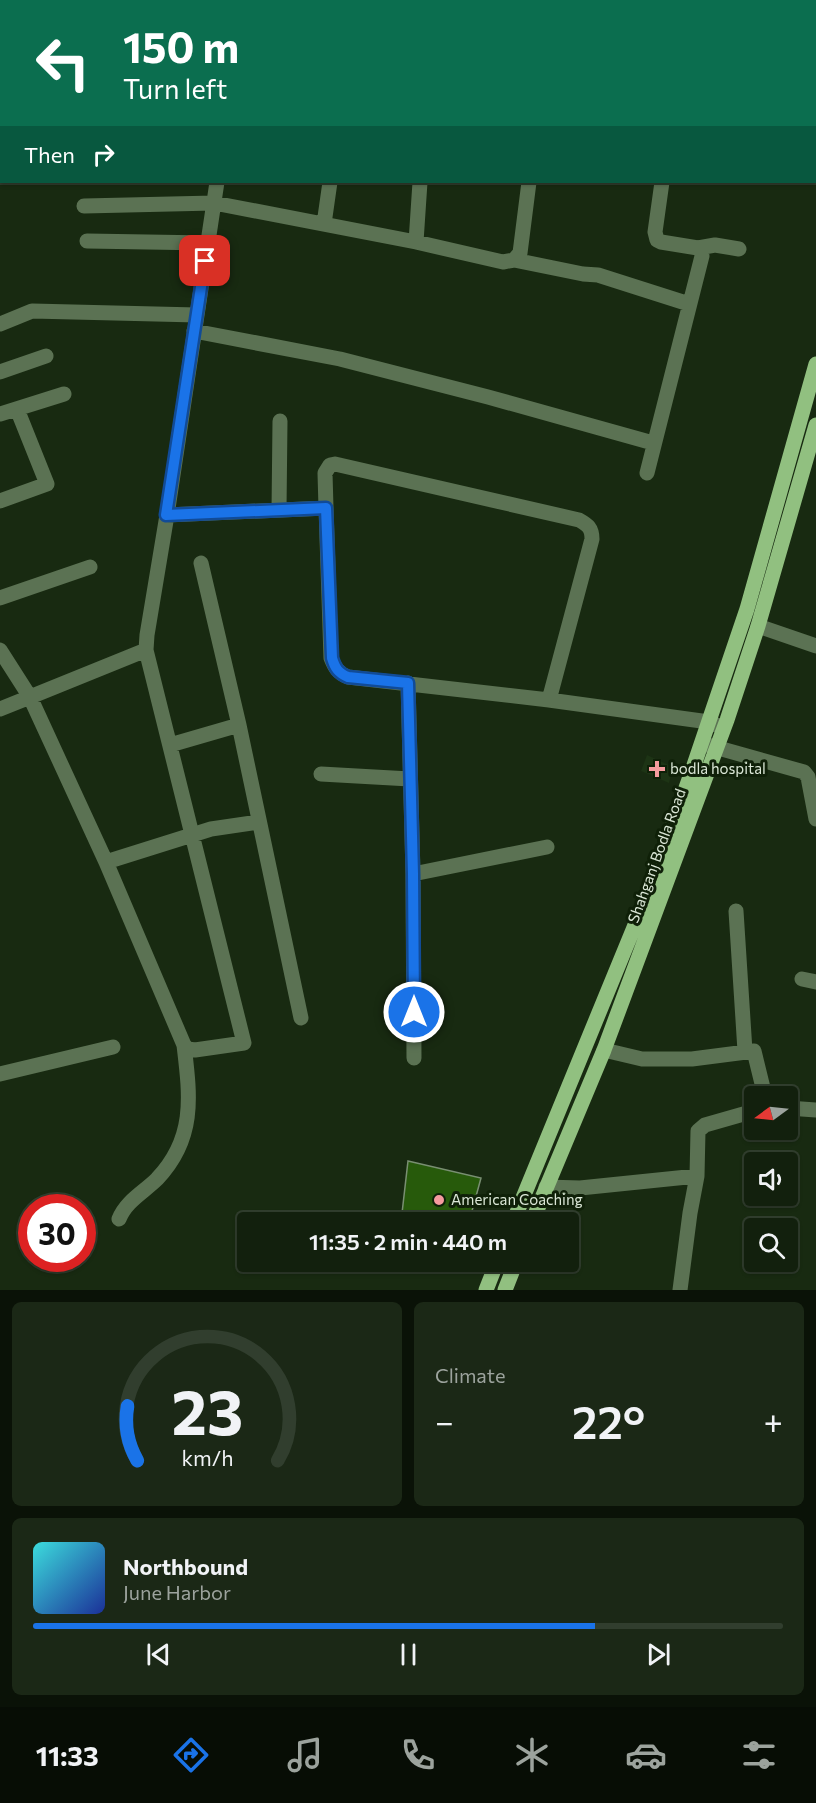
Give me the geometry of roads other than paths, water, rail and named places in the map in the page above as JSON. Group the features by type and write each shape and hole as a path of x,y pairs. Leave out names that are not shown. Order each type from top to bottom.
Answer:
{"main road":[{"path":"517,1212 651,886 709,722 761,589 816,364"},
{"name":"Shahganj Bodla Road","path":"536,1212 604,1050 717,748 758,626 761,589 816,425"},
{"path":"486,1290 493,1272"},
{"path":"505,1290 512,1272"}],"street":[{"path":"184,1045 188,1049 195,1050 244,1043 146,650 217,183"},
{"path":"324,224 330,183"},
{"path":"416,242 420,183"},
{"path":"514,260 520,253 529,183"},
{"path":"662,183 657,240 698,248 715,244 739,249"},
{"path":"84,206 214,202 416,242 503,262 514,260 606,277 689,304"},
{"path":"87,241 208,243"},
{"path":"647,473 702,256 698,248"},
{"path":"0,324 32,311 197,315"},
{"path":"194,331 340,359 653,443"},
{"path":"0,372 46,356"},
{"path":"0,414 64,394"},
{"path":"0,501 47,484 17,409"},
{"path":"279,510 280,421"},
{"path":"549,700 592,539 592,532 588,526 579,520 335,464 330,465 325,473 332,658 340,674 348,677 549,700 709,722 724,728"},
{"path":"166,515 326,508"},
{"path":"201,563 239,725 301,1018"},
{"path":"0,598 90,567"},
{"path":"758,626 816,646"},
{"path":"0,650 30,697 106,862 184,1045 189,1103 188,1119 182,1141 167,1166 125,1208 120,1219"},
{"path":"0,709 146,650"},
{"path":"408,683 413,874 414,1058"},
{"path":"170,745 239,725"},
{"path":"702,743 804,772 808,777 816,819"},
{"path":"321,774 410,779"},
{"path":"106,862 229,825 259,822"},
{"path":"413,874 547,847"},
{"path":"736,911 745,1051"},
{"path":"0,1074 113,1047"},
{"path":"604,1050 642,1059 692,1059 752,1050 756,1053 763,1086"},
{"path":"798,1109 816,1110"},
{"path":"680,1290 697,1176 699,1128 744,1114"},
{"path":"546,1187 580,1188 697,1176"}],"place":[{"name":"bodla hospital","path":"657,769"},
{"name":"American Coaching","path":"439,1200"}]}
